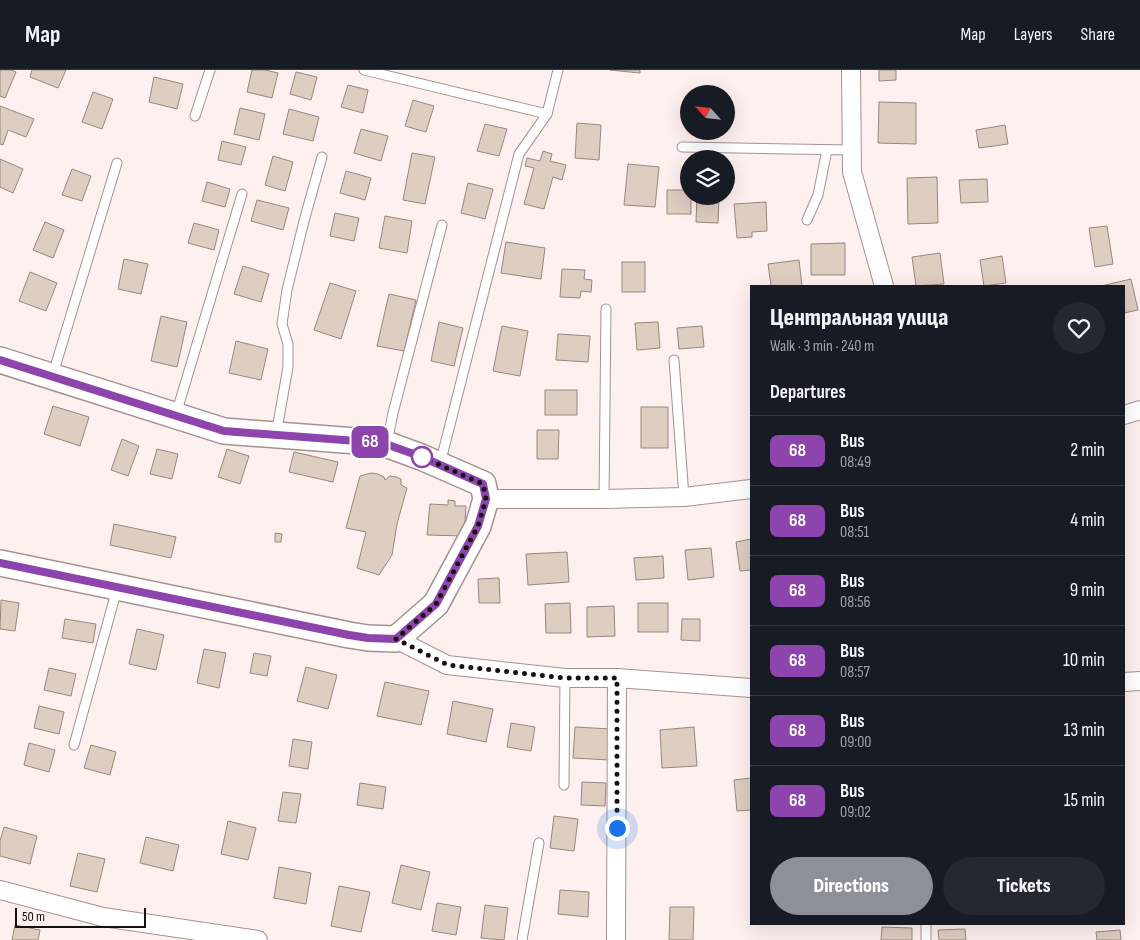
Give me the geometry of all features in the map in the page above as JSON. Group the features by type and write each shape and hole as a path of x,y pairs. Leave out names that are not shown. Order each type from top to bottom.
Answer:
{"street":[{"path":"851,70 852,172 884,285"},
{"path":"0,360 224,431 387,444 483,484 486,499 478,526 436,604 396,639"},
{"path":"1125,415 1140,410"},
{"path":"486,499 684,497 750,488"},
{"path":"0,563 349,635 396,639 448,665 565,678 617,678 750,688"},
{"path":"616,940 617,678"},
{"path":"1125,682 1140,681"},
{"path":"0,890 103,917 258,940"}],"lane":[{"path":"194,116 210,70"},
{"path":"364,70 547,114"},
{"path":"440,465 519,154 547,114 558,70"},
{"path":"682,147 851,150"},
{"path":"807,220 818,195 827,150"},
{"path":"276,435 288,367 288,344 282,324 287,290 322,157"},
{"path":"52,376 117,163"},
{"path":"175,416 242,194"},
{"path":"387,444 393,413 442,226"},
{"path":"604,499 606,308"},
{"path":"674,360 684,497"},
{"path":"74,745 118,587"},
{"path":"564,785 565,678"},
{"path":"522,940 538,843"},
{"path":"926,925 926,940"}],"building":[{"path":"0,70 16,72 5,98 0,96"},
{"path":"32,70 66,70 58,88 30,77"},
{"path":"252,70 278,73 272,98 247,92"},
{"path":"610,70 640,70 640,73"},
{"path":"879,70 896,70 896,80 879,81"},
{"path":"296,72 317,77 311,100 290,94"},
{"path":"154,77 183,84 177,109 149,102"},
{"path":"348,85 368,90 363,113 341,107"},
{"path":"93,92 113,99 102,129 82,122"},
{"path":"413,100 434,106 426,132 405,126"},
{"path":"879,102 916,103 916,144 878,143"},
{"path":"0,106 34,119 26,137 8,130 3,145 0,144"},
{"path":"240,108 265,114 259,140 234,134"},
{"path":"289,109 319,117 313,141 283,134"},
{"path":"577,123 601,125 599,160 575,158"},
{"path":"485,124 507,129 499,156 477,151"},
{"path":"1005,125 1008,144 979,148 976,130"},
{"path":"361,129 388,136 381,161 354,153"},
{"path":"222,141 246,147 241,165 218,160"},
{"path":"543,151 552,154 550,161 566,165 562,180 553,177 544,209 524,204 534,168 525,166 527,158 540,161"},
{"path":"412,153 435,157 425,204 403,200"},
{"path":"273,156 293,162 285,191 265,185"},
{"path":"0,159 23,169 13,193 0,187"},
{"path":"628,164 659,167 655,207 624,205"},
{"path":"72,169 91,176 82,201 62,195"},
{"path":"346,171 371,178 365,200 340,193"},
{"path":"937,177 938,223 908,224 907,178"},
{"path":"987,179 988,202 961,203 959,180"},
{"path":"207,182 230,189 225,207 202,201"},
{"path":"468,183 493,189 485,219 461,213"},
{"path":"667,190 680,190 680,205 691,205 691,214 667,214"},
{"path":"257,200 289,208 283,230 251,221"},
{"path":"766,202 767,231 752,232 752,237 737,238 735,204"},
{"path":"697,205 719,205 718,223 696,222"},
{"path":"335,213 359,218 354,241 330,236"},
{"path":"385,216 412,221 407,253 379,248"},
{"path":"45,222 64,230 53,258 33,250"},
{"path":"194,223 219,230 214,250 188,243"},
{"path":"1107,226 1113,264 1095,267 1089,228"},
{"path":"506,242 545,248 541,279 501,273"},
{"path":"845,243 845,275 811,275 811,244"},
{"path":"940,253 944,284 916,285 912,257"},
{"path":"1002,256 1006,283 984,285 980,260"},
{"path":"124,259 148,264 141,294 118,289"},
{"path":"799,260 802,285 771,285 768,264"},
{"path":"622,262 645,262 645,292 622,292"},
{"path":"243,266 269,274 261,302 234,294"},
{"path":"562,269 585,270 584,279 592,280 591,292 581,291 580,298 560,297"},
{"path":"30,272 57,283 46,311 19,301"},
{"path":"1131,279 1138,310 1125,313 1125,285 1105,285"},
{"path":"330,283 356,291 341,339 314,330"},
{"path":"389,294 416,300 404,351 377,346"},
{"path":"161,316 187,322 177,367 151,361"},
{"path":"439,322 463,328 454,366 431,361"},
{"path":"658,322 660,348 637,350 635,323"},
{"path":"502,326 528,331 520,376 493,371"},
{"path":"702,326 704,347 679,349 677,328"},
{"path":"558,334 590,336 588,362 556,360"},
{"path":"236,341 268,349 261,380 229,373"},
{"path":"545,390 577,390 577,415 545,415"},
{"path":"53,406 89,417 80,446 44,434"},
{"path":"641,407 668,407 668,448 641,448"},
{"path":"537,430 559,430 558,459 537,459"},
{"path":"122,439 139,446 128,476 111,470"},
{"path":"157,449 178,454 172,479 150,474"},
{"path":"227,449 249,456 240,484 218,477"},
{"path":"294,452 338,462 333,482 289,472"},
{"path":"371,473 384,477 385,480 390,476 401,479 401,485 407,488 397,524 392,555 379,575 357,568 366,532 346,528 360,476"},
{"path":"448,500 455,501 455,506 466,506 464,536 427,535 430,504 448,505"},
{"path":"114,524 176,537 171,558 110,545"},
{"path":"275,533 282,534 281,542 275,542"},
{"path":"750,539 750,570 740,571 736,542"},
{"path":"711,548 714,577 688,580 685,550"},
{"path":"567,552 569,582 528,585 526,554"},
{"path":"663,556 664,578 636,580 634,558"},
{"path":"499,578 500,603 479,603 478,579"},
{"path":"1,600 19,603 15,631 0,629"},
{"path":"570,603 571,633 546,633 545,604"},
{"path":"638,603 668,603 668,632 638,632"},
{"path":"614,606 615,636 587,637 587,607"},
{"path":"65,619 96,624 93,643 62,638"},
{"path":"682,619 700,619 700,641 681,640"},
{"path":"137,629 164,635 156,670 129,664"},
{"path":"204,649 226,653 219,688 197,683"},
{"path":"254,653 271,656 267,676 250,673"},
{"path":"306,667 337,675 328,709 297,701"},
{"path":"49,668 76,674 71,696 44,690"},
{"path":"385,682 429,691 421,725 377,716"},
{"path":"453,701 493,709 486,742 447,734"},
{"path":"39,706 64,712 59,734 34,728"},
{"path":"511,723 535,727 531,751 507,747"},
{"path":"575,727 611,729 609,760 573,758"},
{"path":"694,727 697,766 662,768 660,730"},
{"path":"293,739 312,742 308,769 289,766"},
{"path":"29,743 55,750 49,772 24,765"},
{"path":"91,745 116,752 110,775 84,768"},
{"path":"750,778 750,810 737,811 734,780"},
{"path":"582,782 606,783 605,806 581,805"},
{"path":"360,783 386,787 383,809 357,805"},
{"path":"283,792 301,794 296,823 278,821"},
{"path":"554,816 578,819 574,851 550,848"},
{"path":"228,821 256,828 248,860 221,854"},
{"path":"4,827 37,836 30,864 0,856 0,841"},
{"path":"146,837 179,845 173,871 140,863"},
{"path":"78,853 105,859 97,892 70,886"},
{"path":"401,865 430,872 421,910 392,903"},
{"path":"279,867 311,873 306,904 274,898"},
{"path":"339,886 370,892 361,932 331,926"},
{"path":"560,890 589,892 588,917 558,914"},
{"path":"437,903 461,907 456,935 432,931"},
{"path":"485,905 508,908 504,940 481,938"},
{"path":"670,907 694,907 693,940 669,940"},
{"path":"15,925 40,930 38,940 12,940"},
{"path":"882,927 912,928 912,940 881,940"},
{"path":"965,929 966,940 939,940 938,930"},
{"path":"1120,930 1121,940 1097,940 1096,932"}],"bus line":[{"name":"68","path":"0,360 224,431 383,443 422,457 483,484 486,499 478,526 436,604 396,639 349,635 0,563"}],"route":[{"path":"422,457 483,484 486,499 478,526 436,604 396,639 448,665 565,678 617,678 617,828"}]}
